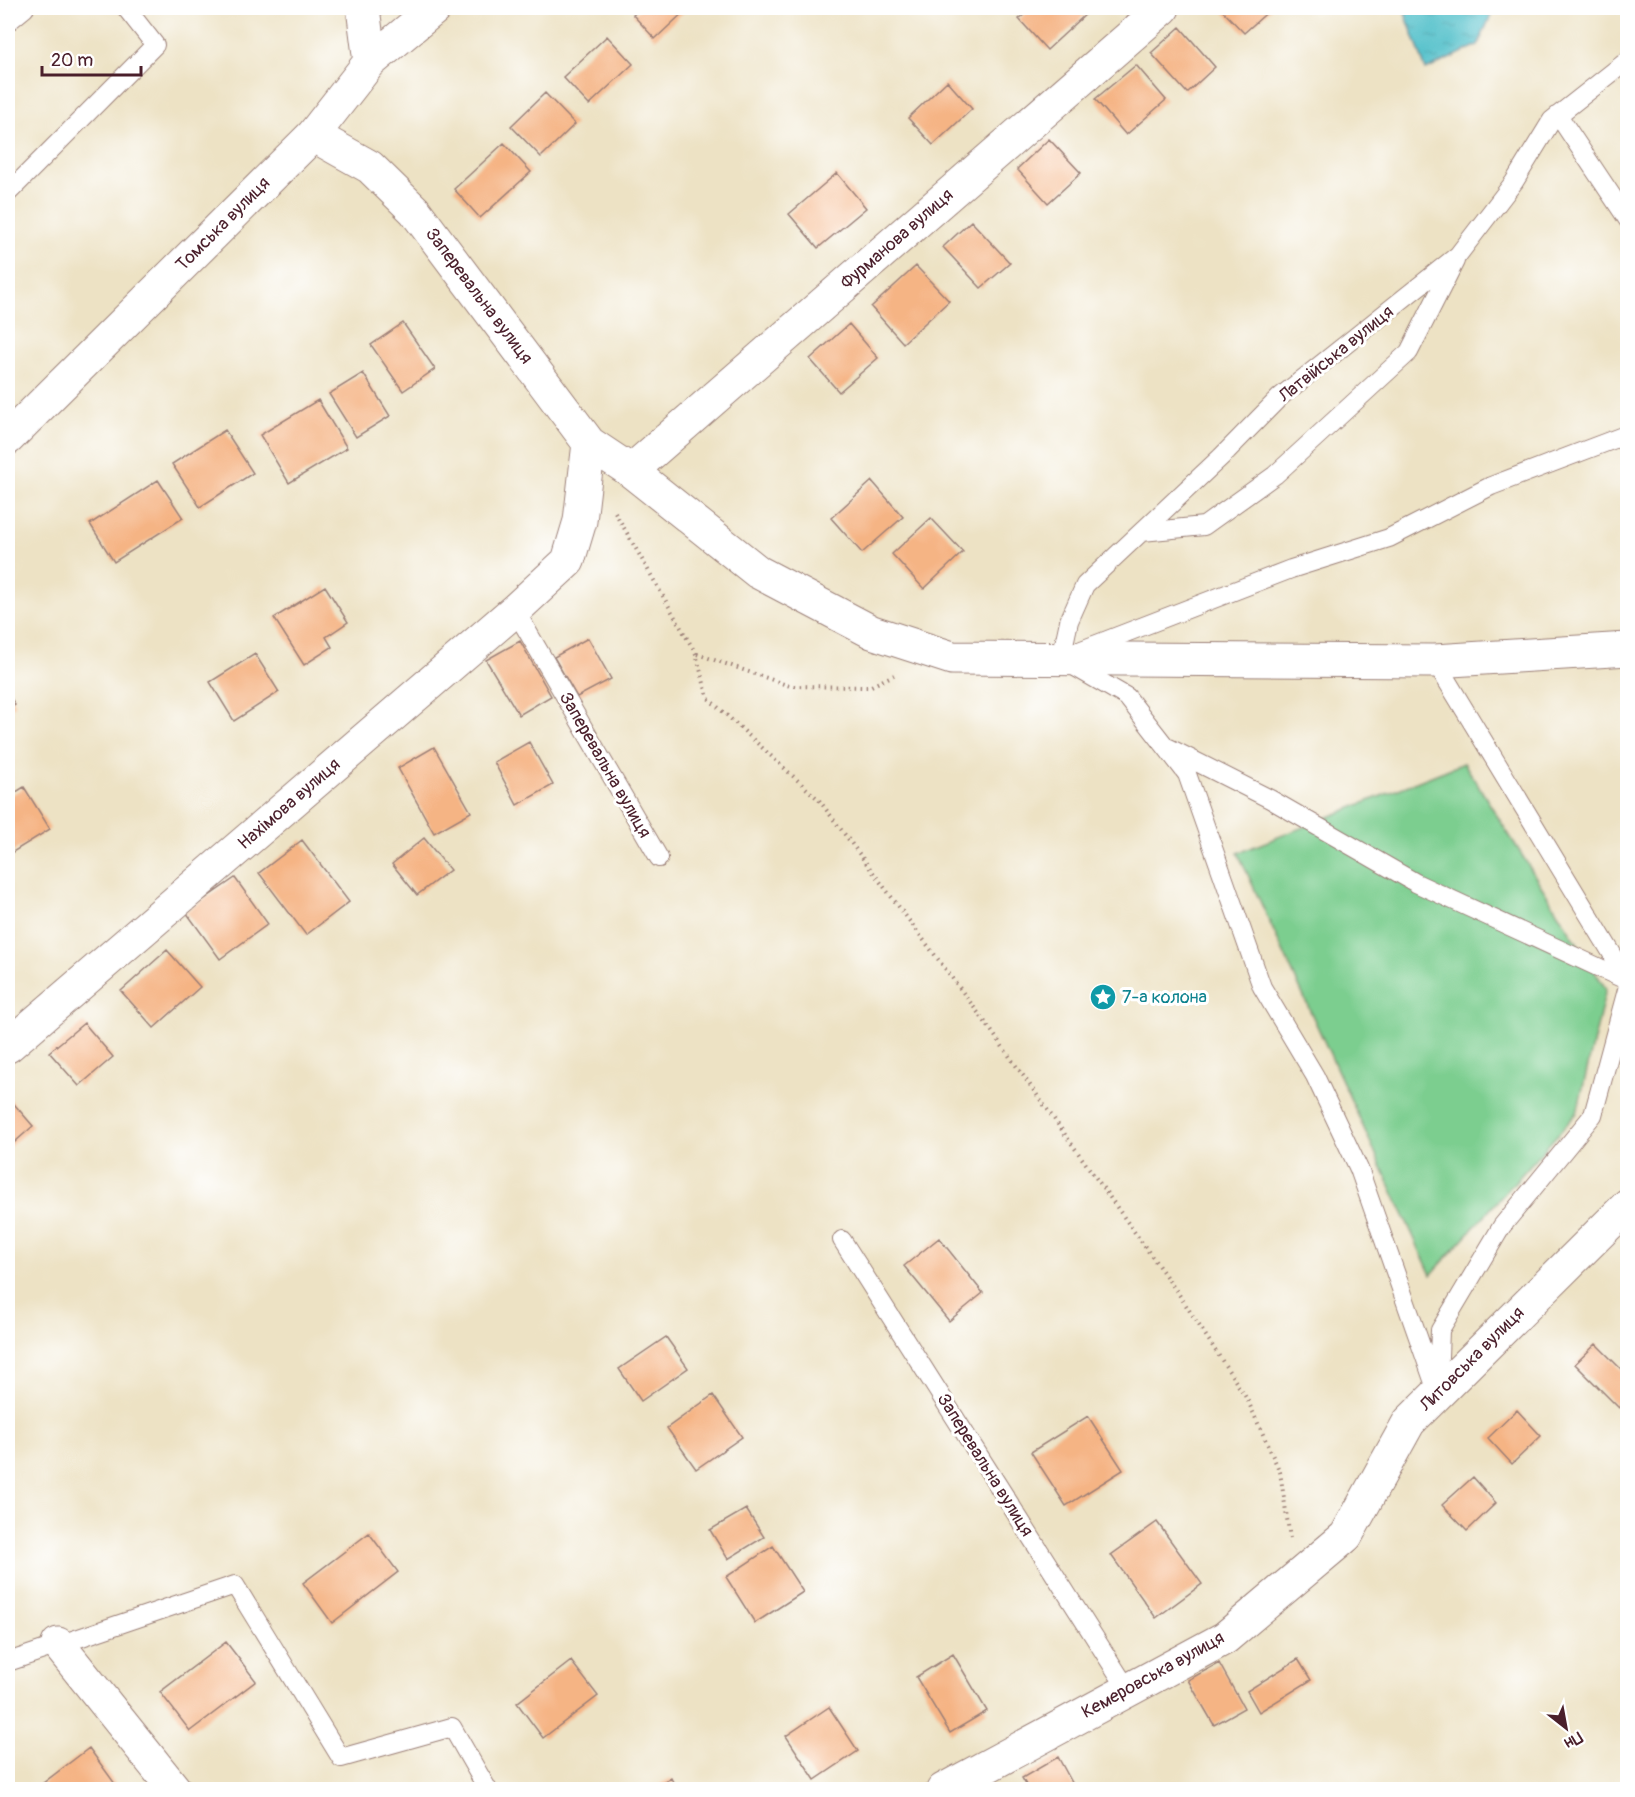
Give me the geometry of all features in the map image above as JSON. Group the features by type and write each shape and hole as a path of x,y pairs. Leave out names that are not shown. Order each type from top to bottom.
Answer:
{"street":[{"path":"363,8 370,62"},
{"name":"Томська вулиця","path":"8,438 313,135 370,62 435,8"},
{"name":"Фурманова вулиця","path":"632,471 1163,8"},
{"name":"Заперевальна вулиця","path":"313,135 370,167 415,211 589,443 632,471 758,572 873,632 952,658 1435,661 1628,649"},
{"path":"584,487 589,443"},
{"name":"Нахімова вулиця","path":"8,1046 515,610 568,561 580,521 584,487"},
{"name":"Литовська вулиця","path":"1346,1536 1409,1422 1628,1205"},
{"name":"Кемеровська вулиця","path":"943,1790 1225,1638 1346,1536"},
{"path":"58,1644 175,1790"}],"lane":[{"path":"8,22 25,8"},
{"path":"8,193 155,45 126,8"},
{"name":"Латвiйська вулиця","path":"1061,658 1070,621 1085,585 1280,397 1458,255 1514,182 1552,120 1628,60"},
{"path":"1558,115 1628,220"},
{"path":"1142,532 1204,526 1275,475 1409,352 1458,255"},
{"path":"1061,658 1291,569 1389,538 1491,486 1628,434"},
{"name":"Заперевальна вулиця","path":"515,610 659,858"},
{"path":"1061,658 1127,697 1187,774 1262,987 1315,1076 1359,1169 1437,1394"},
{"path":"1435,661 1628,980"},
{"path":"1164,745 1270,799 1416,883 1628,980"},
{"path":"1437,1394 1440,1330 1502,1226 1593,1115 1628,986"},
{"name":"Заперевальна вулиця","path":"842,1240 1128,1690"},
{"path":"8,1662 235,1585 342,1758 452,1727 488,1790"}],"path":[{"path":"584,487 614,511 696,654 708,698 819,800 985,1022 1180,1296 1241,1389 1280,1472 1290,1538 1288,1585"},
{"path":"696,654 790,686 869,687 939,654"}],"green space":[{"path":"1464,763 1606,989 1577,1113 1431,1275 1238,853"}],"water":[{"path":"1411,8 1494,8 1478,45 1426,70 1405,13"}],"building":[{"path":"641,8 688,8 655,39 633,15"},
{"path":"1032,8 1082,8 1087,13 1047,50 1019,19"},
{"path":"1220,8 1272,8 1244,33"},
{"path":"1180,27 1215,67 1187,93 1151,53"},
{"path":"607,36 633,64 589,105 563,77"},
{"path":"1136,65 1166,100 1126,135 1095,99"},
{"path":"947,81 972,109 933,145 908,118"},
{"path":"545,93 575,124 541,157 511,126"},
{"path":"1049,139 1081,173 1048,203 1017,169"},
{"path":"504,143 531,172 480,218 454,189"},
{"path":"837,173 866,208 818,248 789,214"},
{"path":"971,221 1010,263 981,288 943,247"},
{"path":"916,266 949,301 903,343 871,307"},
{"path":"403,323 435,369 403,391 371,345"},
{"path":"849,324 878,358 839,392 810,359"},
{"path":"363,373 390,416 356,437 329,394"},
{"path":"318,400 347,448 289,483 260,435"},
{"path":"225,430 253,473 200,507 172,464"},
{"path":"158,480 183,518 114,562 90,524"},
{"path":"872,481 903,517 862,553 831,518"},
{"path":"931,518 963,552 924,589 892,554"},
{"path":"325,586 348,622 326,637 332,647 304,665 274,618"},
{"path":"588,638 611,679 577,697 554,657"},
{"path":"520,641 551,696 519,715 486,660"},
{"path":"255,654 279,692 234,721 210,682"},
{"path":"8,693 15,705 8,710"},
{"path":"529,742 553,785 517,805 494,762"},
{"path":"434,747 471,812 434,833 398,768"},
{"path":"24,787 50,829 8,855 8,797"},
{"path":"424,838 450,870 417,895 392,864"},
{"path":"302,840 349,902 306,935 259,873"},
{"path":"235,878 268,924 220,959 186,912"},
{"path":"167,950 200,987 154,1028 121,991"},
{"path":"84,1023 113,1057 79,1086 49,1052"},
{"path":"8,1097 33,1126 8,1148"},
{"path":"939,1238 983,1293 949,1321 904,1266"},
{"path":"666,1337 688,1368 641,1401 619,1369"},
{"path":"1596,1344 1628,1376 1628,1399 1619,1408 1575,1364"},
{"path":"713,1395 742,1437 696,1469 667,1428"},
{"path":"1517,1410 1541,1436 1512,1464 1488,1438"},
{"path":"1088,1416 1123,1470 1066,1506 1031,1452"},
{"path":"1473,1477 1496,1503 1467,1531 1442,1505"},
{"path":"746,1509 764,1537 728,1559 710,1530"},
{"path":"1157,1522 1202,1584 1156,1618 1111,1555"},
{"path":"369,1533 398,1572 332,1623 303,1583"},
{"path":"773,1546 803,1592 755,1623 726,1577"},
{"path":"226,1642 256,1681 190,1731 160,1692"},
{"path":"953,1654 987,1711 950,1733 916,1677"},
{"path":"1298,1659 1311,1680 1259,1712 1247,1691"},
{"path":"571,1661 598,1696 543,1738 517,1703"},
{"path":"1219,1663 1244,1708 1214,1725 1188,1680"},
{"path":"829,1707 858,1751 815,1780 786,1736"},
{"path":"89,1748 118,1788 34,1790"},
{"path":"1058,1757 1076,1790 1029,1790 1022,1778"},
{"path":"671,1778 677,1790 650,1790"}],"place":[{"name":"7-а колона","path":"1103,997"}]}
